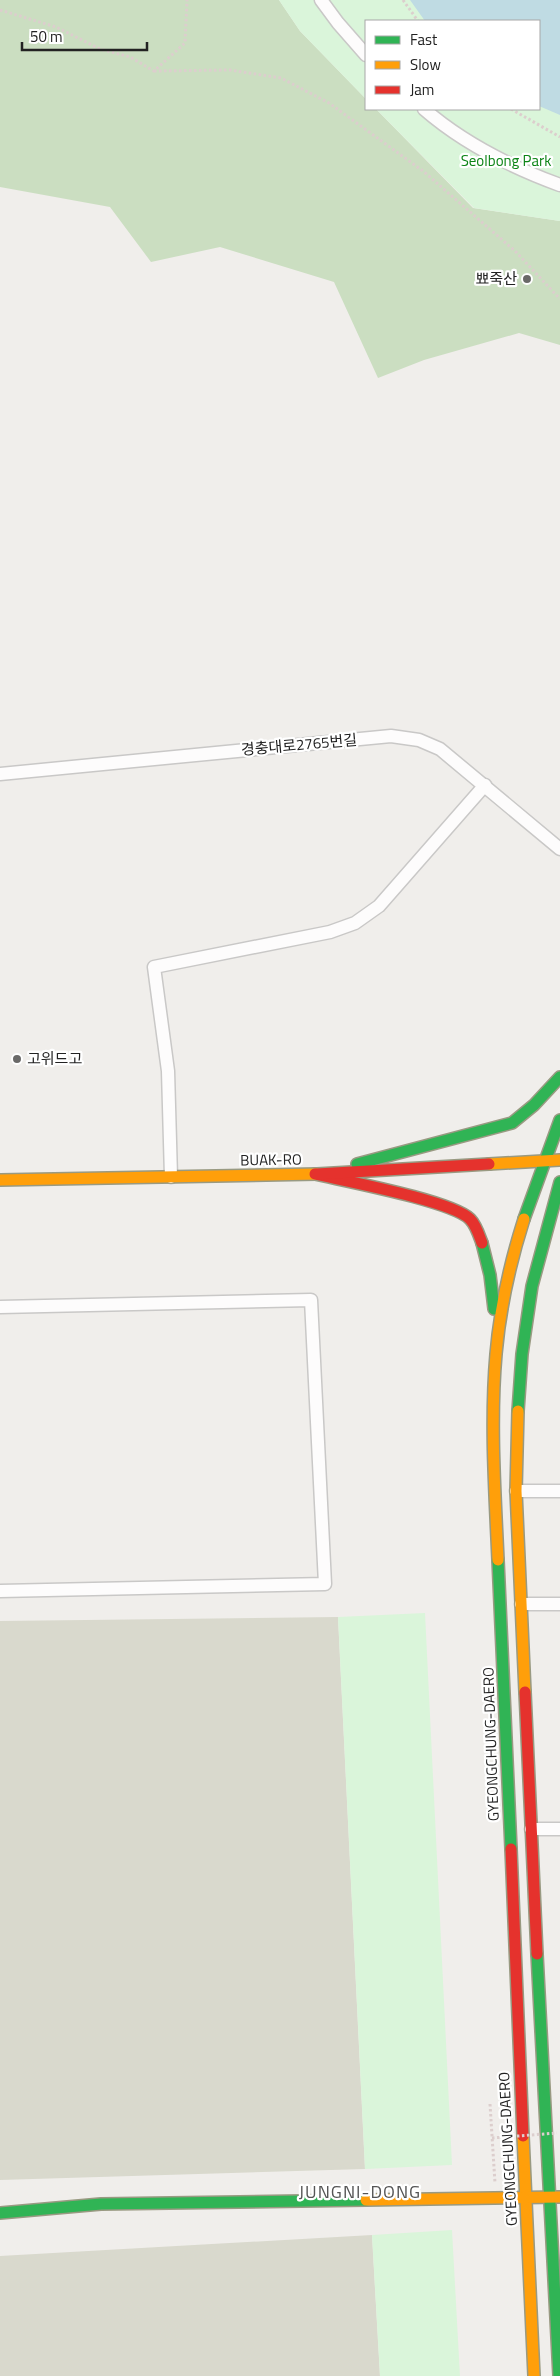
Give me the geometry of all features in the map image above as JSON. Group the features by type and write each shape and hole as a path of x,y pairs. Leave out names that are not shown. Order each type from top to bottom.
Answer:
{"main road":[{"path":"316,1174 484,1132 512,1123 534,1105 560,1077"},
{"name":"GYEONGCHUNG-DAERO","path":"534,2376 495,1491 496,1353 506,1286 542,1160 560,1120"},
{"name":"BUAK-RO","path":"0,1180 316,1174 560,1160"},
{"path":"316,1174 447,1207 469,1218 482,1242 493,1283 496,1353"},
{"path":"559,2376 556,2197 531,1829 516,1491 517,1417 522,1354 532,1286 560,1182"},
{"path":"0,2213 101,2204 556,2197"}],"street":[{"path":"321,0 365,54"},
{"path":"425,110 440,123 492,156 560,185"},
{"name":"경충대로2765번길","path":"0,774 390,736 419,740 440,749 560,849"},
{"path":"171,1177 168,1071 154,967 330,932 355,923 379,906 485,785"},
{"path":"0,1307 311,1300 325,1584 0,1591"},
{"path":"516,1491 560,1491"},
{"path":"521,1604 560,1604"},
{"path":"531,1829 560,1828"}],"path":[{"path":"154,71 185,43 186,0"},
{"path":"403,0 417,20"},
{"path":"0,10 56,27 100,49 130,57 154,71 230,70 281,78 329,103 424,171 515,251 560,299"},
{"path":"513,110 560,137"},
{"path":"490,2104 495,2186"},
{"path":"492,2138 557,2133"}],"shaded area":[{"path":"338,1617 365,2169 0,2180 0,1621"},
{"path":"372,2235 380,2376 0,2376 0,2256"}],"green space":[{"path":"0,0 279,0 300,31 365,98 365,110 377,110 473,208 560,221 560,345 519,333 424,360 378,378 334,282 220,247 151,262 110,207 0,187"},
{"name":"Seolbong Park","path":"279,0 560,0 560,221 474,208 377,110 540,110 540,20 365,20 365,98 300,31"},
{"path":"425,1613 452,2165 365,2169 338,1617"},
{"path":"452,2230 460,2376 380,2376 372,2235"}],"water":[{"path":"410,0 560,0 560,115 540,106 540,20 424,20"}],"traffic: fast":[{"path":"357,1164 512,1123 534,1105 560,1077"},
{"path":"524,1219 560,1120"},
{"path":"518,1411 522,1354 532,1286 560,1182"},
{"path":"482,1243 490,1275 494,1309"},
{"path":"498,1560 511,1849"},
{"path":"537,1954 559,2376"},
{"path":"0,2213 101,2204 366,2200"}],"traffic: slow":[{"path":"489,1164 560,1160"},
{"path":"0,1180 317,1174"},
{"path":"498,1560 494,1483 494,1380 500,1320 506,1286 524,1219"},
{"path":"518,1411 516,1491 525,1692"},
{"path":"523,2136 534,2376"},
{"path":"366,2200 560,2197"}],"traffic: jam":[{"path":"317,1174 489,1164"},
{"path":"315,1174 421,1199 459,1212 472,1221 482,1243"},
{"path":"525,1692 537,1954"},
{"path":"511,1849 523,2136"}],"place":[{"name":"뾰죽산","path":"527,279"},
{"name":"고위드고","path":"17,1059"}],"district":[{"name":"JUNGNI-DONG","path":"360,2192"}]}
